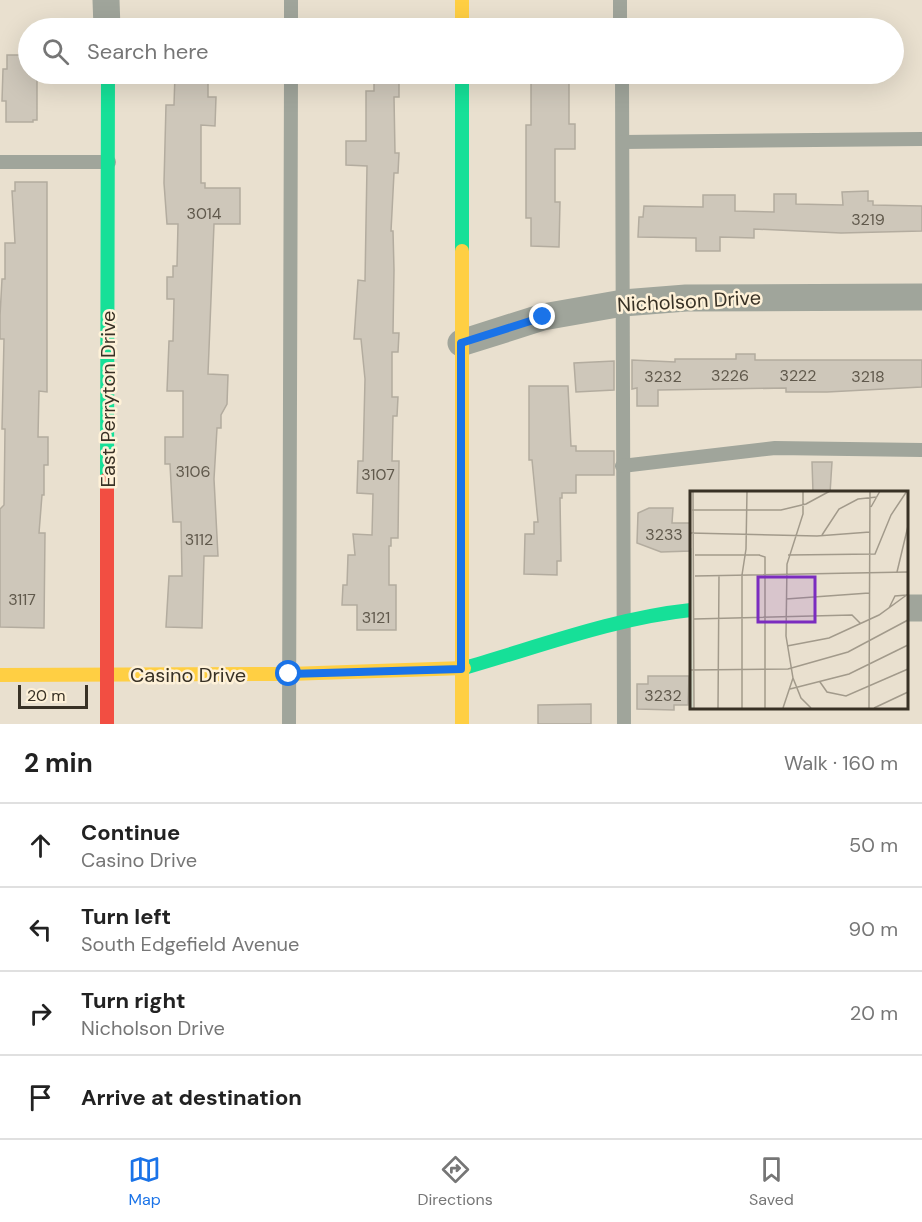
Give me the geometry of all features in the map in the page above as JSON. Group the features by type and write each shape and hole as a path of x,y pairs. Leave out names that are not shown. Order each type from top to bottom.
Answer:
{"street":[{"path":"106,0 107,18"},
{"path":"462,0 462,18"},
{"name":"East Perryton Drive","path":"107,724 110,162 108,84"},
{"path":"462,84 462,724"},
{"name":"Nicholson Drive","path":"461,343 543,317 623,303 686,298 922,297"},
{"name":"Casino Drive","path":"0,675 289,674 461,669 663,613 690,610"}],"lane":[{"path":"291,0 291,18"},
{"path":"620,0 620,18"},
{"path":"289,724 291,84"},
{"path":"621,84 624,724"},
{"path":"623,142 922,139"},
{"path":"0,162 110,162"},
{"path":"622,466 775,448 922,450"}],"building":[{"path":"7,55 18,55 18,84 37,84 37,120 6,122 6,101 2,101 3,69 7,69"},
{"path":"175,84 208,84 208,97 216,97 215,126 201,125 201,183 205,183 205,188 240,188 240,224 214,224 208,374 228,375 227,404 221,415 221,428 217,428 214,479 218,556 204,556 202,628 166,627 169,576 182,576 181,522 173,522 170,464 165,464 165,437 183,437 183,391 167,391 169,341 173,341 174,299 167,299 167,277 173,277 173,266 177,266 178,224 167,224 164,183 166,105 174,105"},
{"path":"374,84 399,84 399,97 394,97 395,153 399,153 398,173 394,173 391,231 393,231 394,270 393,333 399,333 398,352 392,352 392,397 398,397 397,416 393,416 392,461 399,461 398,538 391,538 391,546 389,546 389,585 396,585 396,630 357,630 357,605 342,605 343,585 347,585 348,555 355,555 353,534 372,535 373,494 357,493 358,461 363,461 365,379 361,339 354,339 358,280 365,281 367,166 346,165 346,141 366,141 366,91 374,91"},
{"path":"531,84 569,84 569,124 575,124 575,149 555,149 555,202 560,202 559,247 531,246 531,218 526,218 526,125 531,125"},
{"path":"15,182 47,182 47,392 39,391 38,437 48,437 48,465 44,465 44,495 42,495 39,533 45,533 44,628 0,627 0,509 4,505 5,429 2,429 4,339 0,339 0,316 2,279 5,279 5,243 15,243 12,191 15,191"},
{"path":"868,191 868,201 873,201 873,205 922,206 922,231 841,233 754,229 754,238 720,237 720,251 696,251 696,238 638,237 639,217 643,217 644,206 703,207 703,195 735,195 735,211 774,212 774,194 796,194 796,204 843,205 842,192"},
{"path":"736,354 755,354 755,360 922,360 922,387 827,392 786,392 786,388 658,390 658,406 637,406 637,388 632,389 632,360 675,362 675,359 736,359"},
{"path":"614,361 614,390 576,392 574,363"},
{"path":"529,386 568,386 571,446 576,446 576,451 614,451 614,475 576,475 576,493 562,493 562,498 560,498 561,561 557,561 557,575 524,574 525,534 534,534 534,522 538,522 532,460 529,460"},
{"path":"812,462 832,462 830,491 813,491"},
{"path":"649,508 673,508 672,523 690,523 690,551 661,552 637,543 638,513"},
{"path":"648,676 689,676 688,705 674,705 674,710 637,709 637,684 648,684"},
{"path":"591,704 591,724 538,724 538,705"}],"traffic: fast":[{"path":"107,479 108,84"},
{"path":"462,84 462,251"},
{"path":"464,668 605,626 690,610"}],"traffic: slow":[{"path":"462,0 462,18"},
{"path":"462,251 462,724"},
{"path":"0,675 289,674 464,668"}],"traffic: jam":[{"path":"107,479 107,724"}],"route":[{"path":"289,674 461,669 461,343 543,317"}]}
